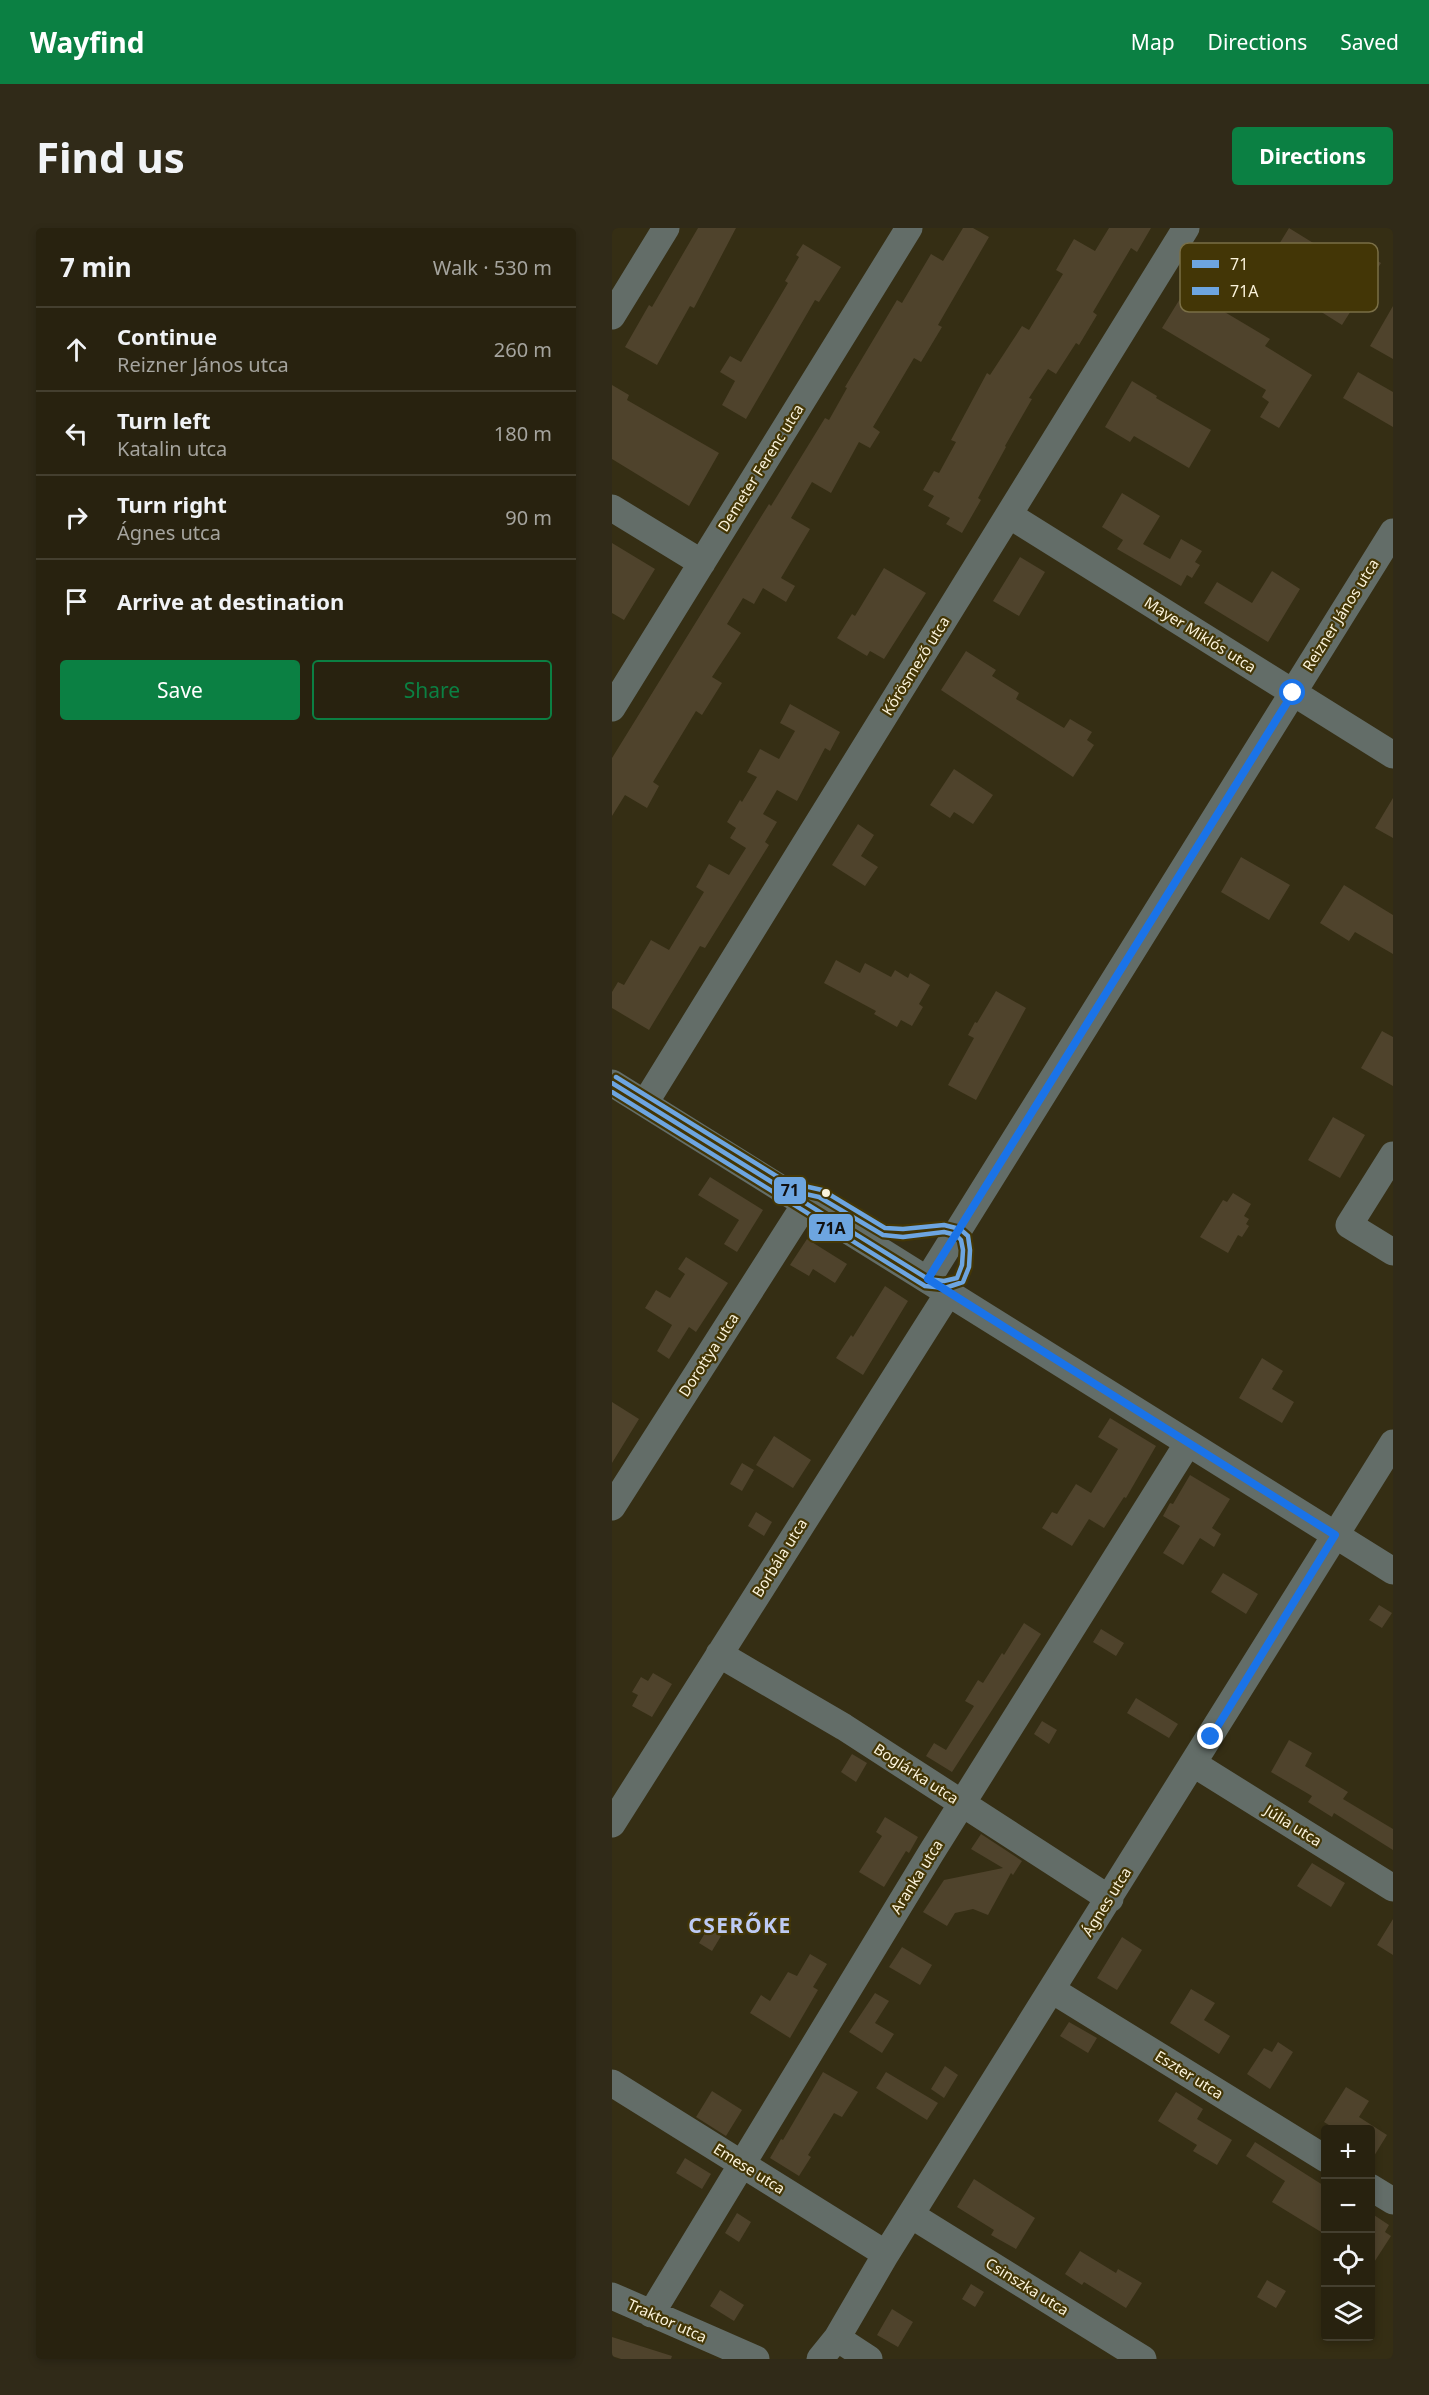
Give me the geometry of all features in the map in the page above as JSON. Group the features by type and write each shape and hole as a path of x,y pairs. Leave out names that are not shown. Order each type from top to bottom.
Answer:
{"street":[{"path":"612,316 666,228"},
{"name":"Demeter Ferenc utca","path":"612,708 909,228"},
{"name":"Kőrösmező utca","path":"645,1103 1186,228"},
{"path":"612,508 702,563"},
{"name":"Mayer Miklós utca","path":"1009,515 1393,755"},
{"name":"Reizner János utca","path":"938,1286 1293,693 1393,532"},
{"path":"612,1083 1393,1571"},
{"path":"1393,1155 1349,1225 1393,1252"},
{"name":"Dorottya utca","path":"612,1507 806,1203"},
{"name":"Borbála utca","path":"612,1824 719,1654 938,1286"},
{"name":"Aranka utca","path":"651,2314 931,1853 963,1806 1188,1443"},
{"name":"Ágnes utca","path":"820,2359 837,2338 886,2254 1393,1443"},
{"name":"Boglárka utca","path":"719,1654 844,1727 1110,1899"},
{"name":"Júlia utca","path":"1194,1764 1393,1888"},
{"name":"Eszter utca","path":"1053,1990 1321,2156"},
{"name":"Emese utca","path":"612,2083 886,2254"},
{"path":"1375,2190 1393,2201"},
{"name":"Csinszka utca","path":"911,2215 1143,2359"},
{"name":"Traktor utca","path":"612,2296 756,2359"},
{"path":"837,2338 869,2359"}],"building":[{"path":"698,228 736,228 694,308 690,306 657,365 625,347 649,305 652,307"},
{"path":"963,228 973,228 989,237 938,325 942,327 921,362 914,358 873,427 880,432 870,448 859,442 831,493 812,482 791,518 810,529 781,578 795,586 786,602 763,588 754,604 743,598 727,624 741,633 712,677 722,683 702,715 696,711 653,782 659,786 647,808 625,795 612,816 612,758 769,504 771,506 825,418 829,420 847,388 845,387 897,300 902,303 931,254 943,261"},
{"path":"1109,228 1151,228 1137,252 1131,248 1093,312 1097,315 1079,345 1076,343 1056,374 1048,369 1029,398 1032,399 1005,446 978,498 981,500 962,533 946,524 950,518 928,506 934,496 923,490 934,471 939,473 956,442 951,440 987,373 990,375 1022,326 1029,330 1063,274 1056,270 1074,239 1095,251"},
{"path":"1289,228 1313,243 1280,243"},
{"path":"803,244 841,267 819,302 815,300 746,419 722,405 735,381 720,372 730,356 741,362 788,283 785,281 799,257 796,255"},
{"path":"1180,299 1180,312 1225,312 1270,339 1265,346 1312,375 1279,428 1260,417 1269,402 1262,397 1266,390 1162,328"},
{"path":"1393,306 1393,359 1370,346"},
{"path":"1321,312 1350,312 1342,325"},
{"path":"1358,372 1393,392 1393,427 1343,398"},
{"path":"1132,381 1211,430 1189,468 1134,436 1130,442 1105,427"},
{"path":"612,385 629,395 627,400 719,453 689,506 612,459"},
{"path":"1122,493 1160,516 1143,544 1170,559 1181,539 1202,551 1195,562 1200,565 1192,578 1187,575 1181,586 1117,549 1123,540 1102,527"},
{"path":"612,543 655,569 624,620 612,613"},
{"path":"1020,557 1045,572 1019,616 993,601"},
{"path":"884,568 926,593 884,659 870,651 867,656 837,638 852,614 855,616"},
{"path":"1272,571 1300,589 1268,642 1204,603 1217,582 1252,603"},
{"path":"966,651 996,670 992,676 1019,693 1016,699 1064,728 1070,719 1092,732 1087,740 1094,745 1073,777 941,690"},
{"path":"790,704 840,732 830,751 825,748 797,801 777,790 763,814 777,822 765,842 769,845 705,948 700,946 649,1030 612,1008 612,992 618,982 624,985 651,940 669,950 704,892 696,887 709,864 729,875 746,848 730,838 736,828 727,822 757,777 747,772 760,749 779,759 795,731 780,723"},
{"path":"954,769 993,795 973,824 954,812 950,818 930,805"},
{"path":"1393,798 1393,838 1375,828"},
{"path":"858,824 874,835 861,856 878,867 865,886 832,865"},
{"path":"1241,857 1290,885 1269,920 1221,892"},
{"path":"1344,885 1393,915 1393,954 1355,932 1349,941 1320,923"},
{"path":"836,960 860,973 865,963 891,977 895,970 908,978 910,973 930,985 919,1004 923,1007 912,1026 901,1020 897,1027 874,1014 876,1011 824,983"},
{"path":"996,991 1026,1008 976,1100 948,1085 974,1038 968,1035"},
{"path":"1382,1031 1393,1037 1393,1086 1361,1068"},
{"path":"1333,1117 1365,1135 1340,1178 1308,1160"},
{"path":"710,1177 763,1210 737,1252 724,1244 739,1220 698,1195"},
{"path":"1233,1193 1251,1204 1244,1216 1249,1219 1246,1224 1249,1226 1242,1237 1238,1235 1228,1253 1200,1237 1223,1200 1227,1202"},
{"path":"807,1239 847,1264 835,1283 813,1269 809,1276 790,1265"},
{"path":"686,1257 728,1283 696,1332 689,1327 669,1359 657,1351 672,1325 645,1308 656,1290 670,1298 685,1274 678,1269"},
{"path":"885,1286 908,1301 863,1375 836,1358 851,1335 853,1337"},
{"path":"1262,1358 1283,1371 1272,1389 1294,1402 1282,1423 1239,1398"},
{"path":"612,1402 639,1419 612,1463"},
{"path":"1110,1418 1156,1446 1126,1498 1124,1497 1104,1528 1089,1519 1072,1546 1042,1528 1052,1512 1057,1514 1076,1484 1091,1493 1118,1449 1098,1437"},
{"path":"774,1436 811,1460 793,1488 756,1465"},
{"path":"742,1463 754,1470 742,1491 730,1484"},
{"path":"1190,1475 1230,1499 1212,1528 1221,1534 1214,1547 1200,1538 1183,1565 1163,1553 1180,1526 1163,1516"},
{"path":"756,1512 772,1522 764,1536 748,1526"},
{"path":"1223,1573 1258,1594 1246,1614 1211,1592"},
{"path":"1379,1605 1392,1613 1382,1628 1369,1620"},
{"path":"1024,1623 1041,1634 952,1772 926,1756 934,1743 946,1750 974,1706 965,1701 978,1680 983,1683"},
{"path":"1101,1629 1124,1643 1116,1656 1093,1642"},
{"path":"653,1673 672,1684 652,1717 632,1706 638,1695 632,1692 641,1677 648,1681"},
{"path":"1136,1698 1178,1724 1169,1738 1127,1713"},
{"path":"1042,1721 1057,1730 1049,1744 1034,1734"},
{"path":"1289,1740 1312,1753 1305,1766 1348,1792 1343,1799 1393,1829 1393,1850 1334,1813 1332,1817 1308,1802 1312,1796 1271,1772"},
{"path":"852,1754 867,1763 856,1782 841,1772"},
{"path":"885,1817 918,1837 909,1853 906,1851 884,1887 859,1872 882,1836 876,1832"},
{"path":"981,1834 1022,1861 1013,1875 1011,1873 988,1915 973,1909 955,1913 947,1926 923,1912 944,1880 1003,1868 971,1849"},
{"path":"1312,1863 1345,1883 1331,1907 1297,1886"},
{"path":"1393,1919 1393,1955 1377,1945"},
{"path":"708,1928 721,1936 712,1951 699,1943"},
{"path":"1122,1937 1142,1950 1117,1990 1097,1978"},
{"path":"902,1947 932,1965 920,1985 889,1967"},
{"path":"810,1954 827,1964 813,1987 818,1990 790,2038 750,2013 761,1995 770,2001 788,1972 797,1976"},
{"path":"1191,1989 1215,2003 1204,2020 1230,2036 1219,2054 1170,2023"},
{"path":"875,1993 889,2001 875,2023 894,2034 882,2053 849,2032"},
{"path":"1069,2022 1097,2038 1088,2053 1060,2036"},
{"path":"1278,2042 1293,2052 1270,2089 1247,2074 1264,2048 1272,2052"},
{"path":"945,2066 958,2075 944,2098 931,2089"},
{"path":"823,2072 858,2092 842,2117 834,2113 808,2155 811,2157 799,2176 770,2158"},
{"path":"886,2072 938,2103 927,2120 876,2088"},
{"path":"1346,2087 1369,2101 1359,2117 1371,2125 1329,2125 1324,2122"},
{"path":"712,2091 742,2110 726,2136 696,2117"},
{"path":"1176,2092 1203,2109 1197,2119 1232,2140 1217,2165 1193,2151 1197,2145 1158,2121"},
{"path":"1375,2127 1387,2135 1375,2154"},
{"path":"1255,2142 1321,2184 1321,2232 1272,2202 1285,2181 1246,2156"},
{"path":"685,2158 711,2174 702,2189 676,2173"},
{"path":"974,2179 1035,2218 1016,2249 991,2235 994,2230 957,2207"},
{"path":"737,2213 751,2222 739,2242 725,2233"},
{"path":"1375,2216 1389,2225 1385,2232 1391,2236 1375,2261"},
{"path":"1080,2251 1116,2273 1118,2269 1142,2283 1126,2308 1084,2282 1082,2285 1065,2274"},
{"path":"1267,2280 1286,2291 1276,2308 1257,2297"},
{"path":"971,2284 984,2292 975,2307 962,2299"},
{"path":"720,2290 744,2305 734,2321 710,2306"},
{"path":"892,2309 913,2322 898,2347 877,2335"},
{"path":"612,2337 672,2356 671,2359 621,2359 612,2356"}],"transit line":[{"name":"71A","path":"612,1092 925,1286 945,1288 963,1282 969,1267 970,1250 968,1236 960,1229 944,1225 903,1229 885,1228 822,1190 786,1182 616,1077"},
{"name":"71","path":"612,1083 783,1189 819,1197 883,1235 903,1237 944,1232 956,1235 961,1240 963,1250 962,1265 957,1278 944,1281 928,1279 612,1083"}],"district":[{"name":"CSERŐKE","path":"740,1926"}],"route":[{"path":"1211,1737 1335,1535 928,1279 1293,693"}]}
